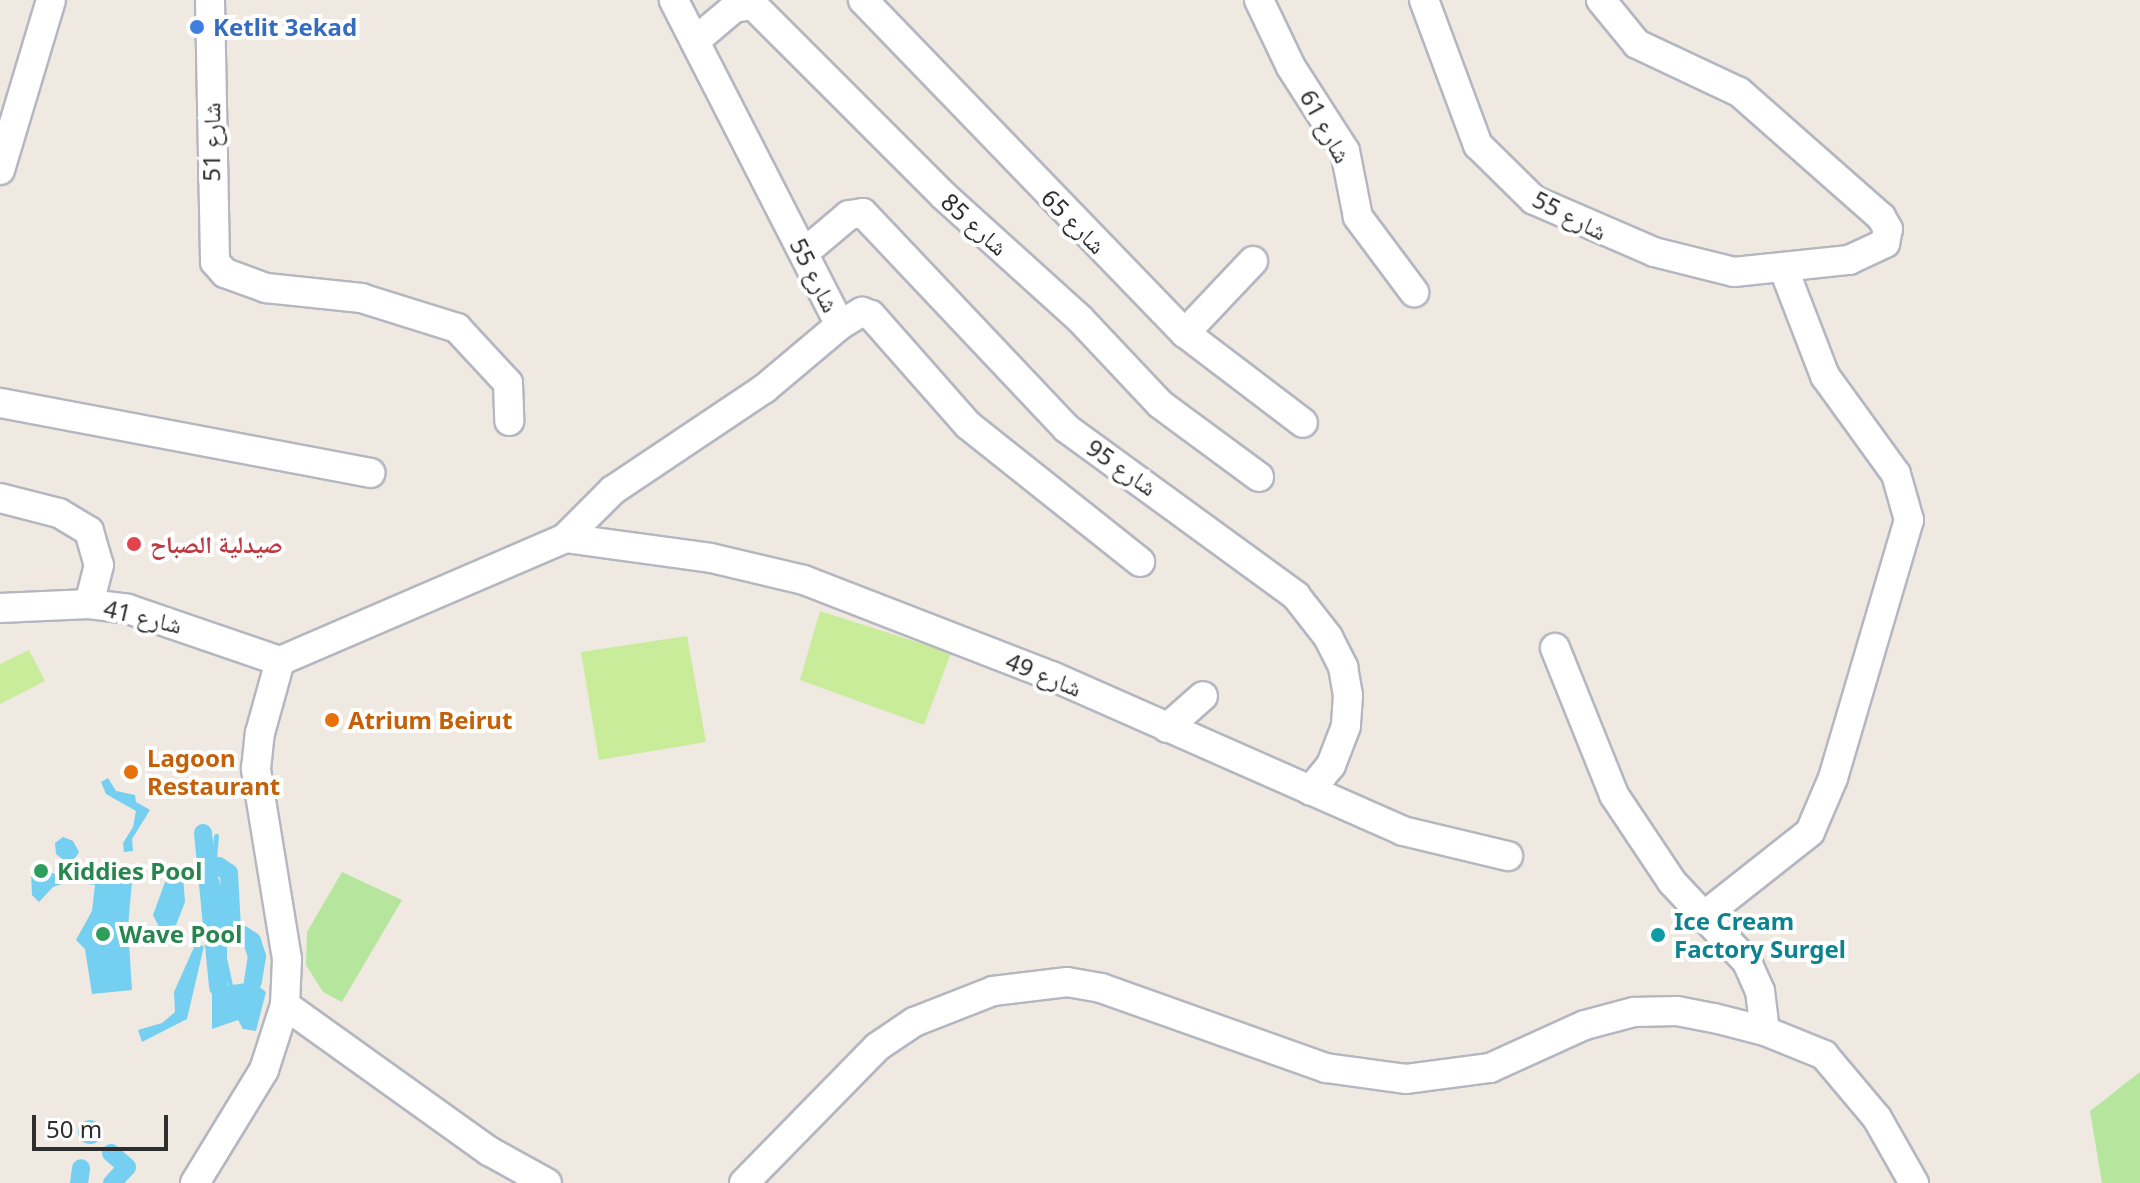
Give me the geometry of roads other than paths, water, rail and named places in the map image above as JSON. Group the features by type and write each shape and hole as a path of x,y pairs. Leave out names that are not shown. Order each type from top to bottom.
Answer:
{"street":[{"path":"0,170 51,0"},
{"name":"شارع 51","path":"210,0 212,240 215,262 232,276 266,288 361,298 457,328 508,383 509,421"},
{"name":"شارع 55","path":"565,538 613,490 764,389 840,325 674,0"},
{"name":"شارع 65","path":"863,0 1185,333 1303,423"},
{"name":"شارع 61","path":"1259,0 1291,67 1345,151 1358,217 1414,292"},
{"name":"شارع 55","path":"1424,0 1478,145 1534,200 1611,237 1688,264 1734,272 1784,270 1875,251 1887,236 1885,222 1730,85 1637,44 1601,0"},
{"name":"شارع 85","path":"695,41 734,8 757,9 944,196 1080,319 1160,404 1259,477"},
{"name":"شارع 95","path":"805,252 849,215 863,213 1066,428 1296,596 1328,637 1343,667 1348,695 1346,726 1331,765 1310,791"},
{"path":"1185,333 1253,261"},
{"path":"1705,915 1810,832 1833,778 1909,520 1896,474 1825,376 1784,270"},
{"path":"840,325 862,312 871,315 968,425 1140,562"},
{"path":"0,403 370,473"},
{"path":"0,498 59,513 89,531 99,565 89,604"},
{"path":"195,1183 264,1070 285,1005 285,944 256,769 260,733 280,661 565,538"},
{"name":"شارع 49","path":"565,538 711,558 804,580 1052,676 1403,831 1508,856"},
{"name":"شارع 41","path":"0,608 89,604 149,614 280,661"},
{"path":"1555,648 1614,795 1672,882 1705,915 1754,975 1765,1031"},
{"path":"1167,728 1203,696"},
{"path":"744,1183 877,1047 914,1022 958,1001 1036,983 1101,988 1326,1068 1405,1079 1490,1068 1585,1025 1634,1012 1677,1011 1765,1031 1824,1055 1842,1072 1877,1118 1914,1183"},
{"path":"285,1005 489,1151 547,1183"}],"water":[{"path":"108,778 116,791 135,795 136,802 150,810 132,839 133,851 124,852 123,843 133,827 136,811 106,794 101,782"},
{"name":"Kiddies Pool","path":"63,837 73,841 79,852 73,861 76,879 53,887 39,902 32,895 31,872 38,864 56,875 63,869 65,861 56,854 55,843"},
{"name":"Wave Pool","path":"133,870 128,927 132,990 92,994 85,949 76,940 92,911 95,885 87,884 87,875"},
{"path":"169,871 183,876 185,902 176,925 159,927 153,915"},
{"path":"195,945 204,946 187,1019 142,1042 138,1030 162,1023 175,1012 174,992"},
{"path":"253,982 266,992 256,1031 243,1029 238,1020 212,1029 212,988"},
{"path":"90,1120 98,1124 102,1132 98,1140 90,1144 82,1140 78,1132 82,1124"}],"waterway":[{"path":"203,833 218,987"},
{"path":"216,836 213,871 221,894 218,931 230,985"},
{"path":"209,837 212,852"},
{"path":"219,866 229,873 232,928 252,941 257,956 253,982"},
{"path":"215,881 224,932 224,986"},
{"path":"111,1153 127,1167 112,1183"},
{"path":"79,1183 81,1168"}],"place":[{"name":"Ketlit 3ekad","path":"197,27"},
{"name":"صيدلية الصباح","path":"134,544"},
{"name":"Atrium Beirut","path":"332,720"},
{"name":"Lagoon Restaurant","path":"131,772"},
{"name":"Kiddies Pool","path":"41,871"},
{"name":"Wave Pool","path":"103,934"},
{"name":"Ice Cream Factory Surgel","path":"1658,935"}]}
